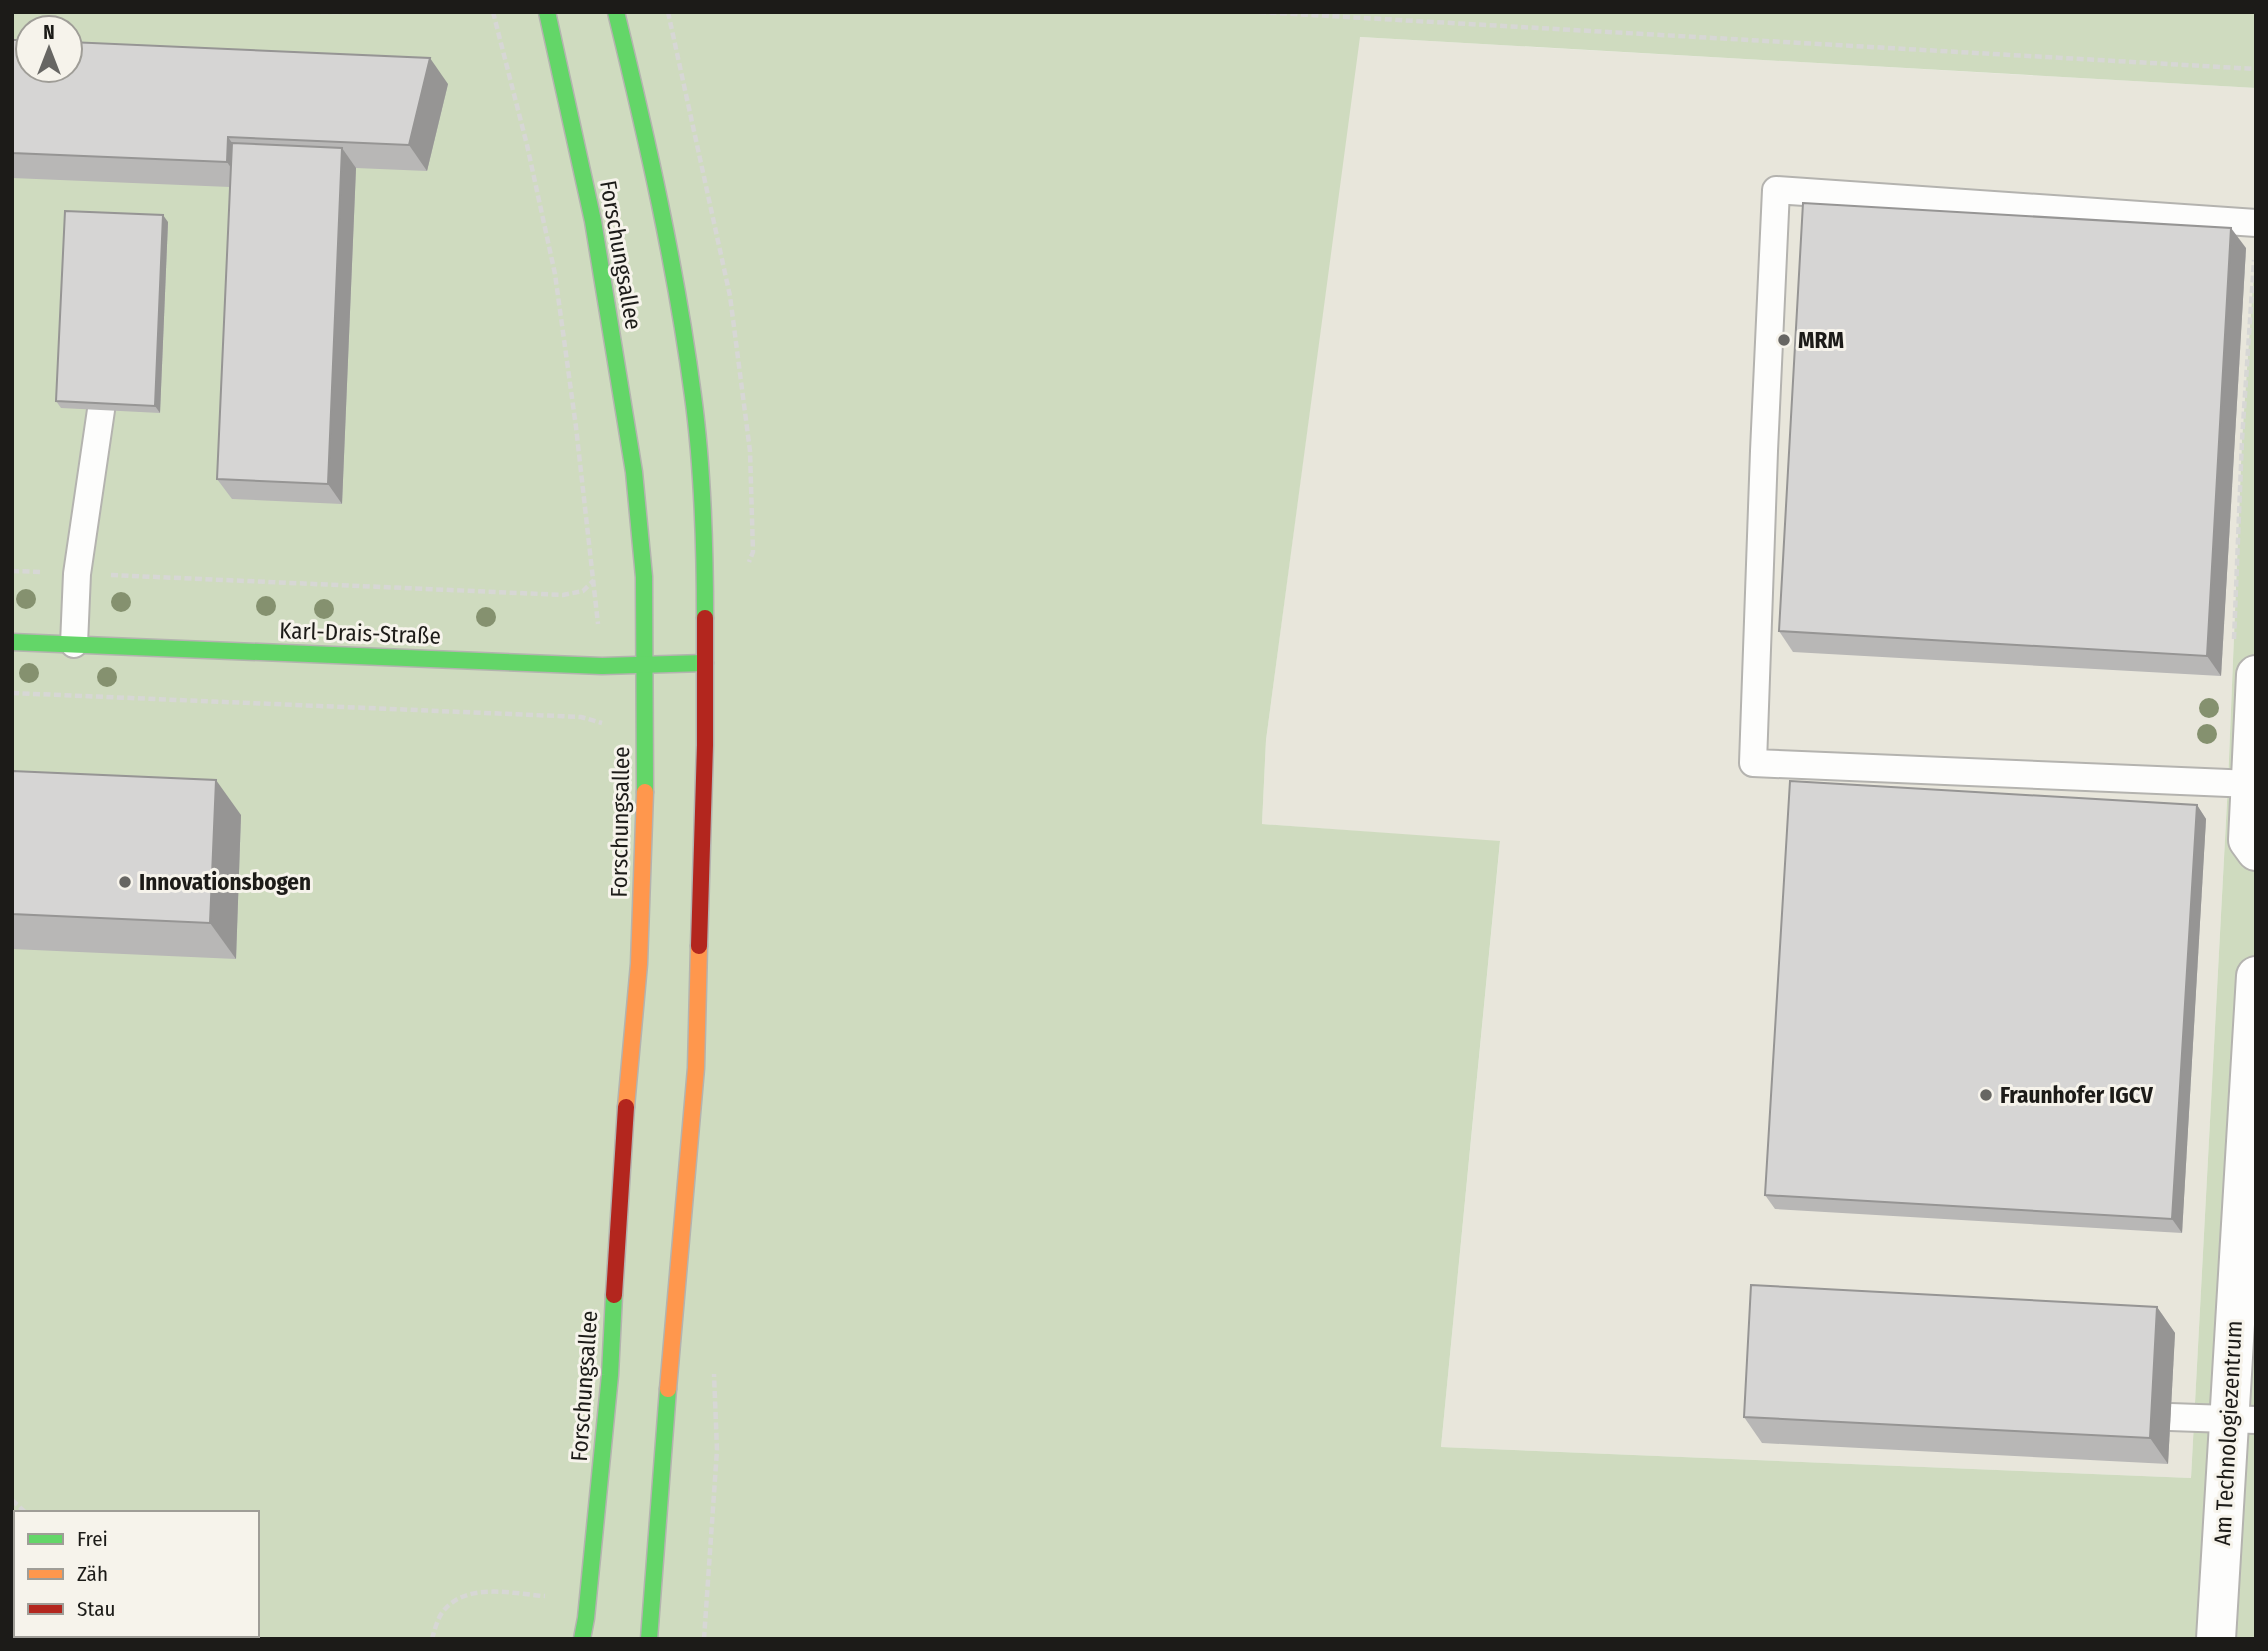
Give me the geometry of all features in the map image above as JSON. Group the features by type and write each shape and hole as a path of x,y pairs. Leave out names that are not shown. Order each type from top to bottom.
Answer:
{"street":[{"name":"Forschungsallee","path":"547,12 593,221 632,458 644,576 646,664 645,806 639,964 623,1136 610,1375 582,1639"},
{"name":"Forschungsallee","path":"616,12 644,127 667,240 693,397 703,512 705,757 696,1068 649,1639"},
{"name":"Karl-Drais-Straße","path":"12,642 602,666 705,663"},
{"path":"2245,660 2252,784 2248,840 2256,851"},
{"name":"Am Technologiezentrum","path":"2216,1639 2242,1420 2256,976"}],"lane":[{"path":"2252,784 1753,763 1776,190 2256,223"},
{"path":"74,644 77,573 101,410"},
{"path":"2170,1417 2242,1420"}],"path":[{"path":"321,12 352,12"},
{"path":"493,12 527,145 555,274 595,579 605,734"},
{"path":"1259,12 2256,69"},
{"path":"2245,660 2240,508 2255,253"},
{"path":"2230,507 2240,508"},
{"path":"12,571 563,595 583,591 595,579"},
{"path":"12,693 581,717 603,723"},
{"path":"544,1609 547,1583"},
{"path":"432,1639 444,1609 458,1599 478,1592 546,1597"}],"shaded area":[{"path":"1359,37 2256,88 2256,241 2242,440 2228,783 2191,1478 1441,1447 1500,842 1262,824 1266,740"}],"green space":[{"path":"12,12 2256,12 2256,88 1360,37 1266,740 1262,824 1500,841 1441,1447 2191,1478 2228,783 2242,440 2256,241 2256,1639 12,1639"}],"building":[{"path":"12,40 14,84 84,84 84,43 430,58 409,145 228,137 227,162 12,153"},
{"path":"232,143 342,148 328,484 217,479"},
{"path":"1803,203 2231,228 2207,656 1779,631"},
{"path":"65,211 163,215 155,406 56,401"},
{"name":"Innovationsbogen","path":"12,771 216,780 210,923 12,914"},
{"name":"Fraunhofer IGCV","path":"1790,781 2197,805 2172,1219 1765,1195"},
{"path":"1751,1285 2157,1307 2150,1438 1744,1417"}],"traffic: fast":[{"path":"547,12 593,221 634,472 644,577 645,792"},
{"path":"616,12 660,203 686,348 701,479 705,618"},
{"path":"12,642 602,666 705,663"},
{"path":"582,1639 610,1375 614,1295"},
{"path":"649,1639 668,1389"}],"traffic: slow":[{"path":"626,1107 639,964 645,792"},
{"path":"668,1389 696,1068 699,946"}],"traffic: jam":[{"path":"699,946 705,745 705,618"},
{"path":"614,1295 626,1107"}],"place":[{"name":"MRM","path":"1784,340"},
{"name":"Innovationsbogen","path":"125,882"},
{"name":"Fraunhofer IGCV","path":"1986,1095"}]}
